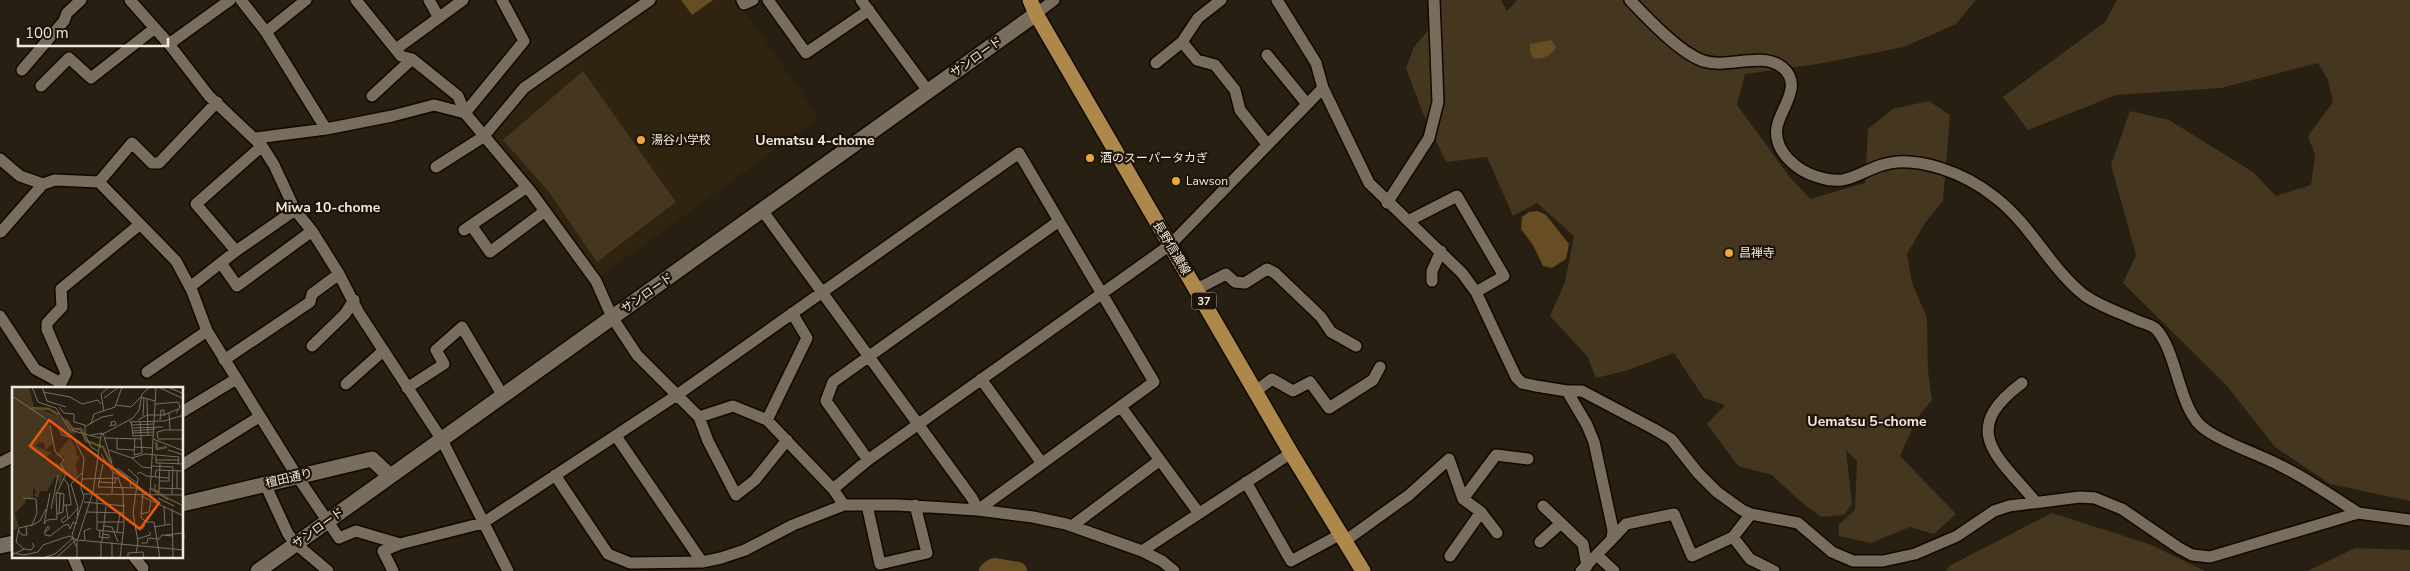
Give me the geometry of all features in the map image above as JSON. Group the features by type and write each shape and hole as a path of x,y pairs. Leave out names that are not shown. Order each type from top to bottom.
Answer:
{"main road":[{"name":"長野信濃線","path":"1033,7 1291,453 1363,571"}],"street":[{"path":"22,70 64,21 67,13 81,0"},
{"path":"130,0 169,44 209,96 259,142 274,165 295,210 312,231 354,300 359,313 442,440 508,571"},
{"path":"169,44 230,0"},
{"path":"241,0 266,32 326,129"},
{"path":"266,32 306,0"},
{"path":"356,0 401,56 412,59 458,96 465,113 483,137 527,187 596,281 612,318 637,355 699,417 708,442 736,495 755,480 787,440"},
{"path":"429,0 439,18"},
{"path":"396,49 463,0"},
{"path":"465,113 524,41 502,0"},
{"path":"436,167 483,137 524,88 650,0"},
{"path":"742,0 744,4 753,0"},
{"path":"768,0 806,53 869,10"},
{"path":"861,0 928,91"},
{"path":"1033,7 1054,0"},
{"path":"1156,63 1182,42 1198,18 1221,0"},
{"path":"1277,0 1316,63 1323,88 1369,183 1462,273 1476,292 1516,377 1522,383 1567,392 1582,391 1596,398 1671,439 1698,473 1718,492 1742,510 1751,514 1798,523 1839,556 1853,561 1883,561 1914,554 1957,536 1994,511 2035,501 2080,497 2095,498 2122,509 2179,548 2192,554 2210,557 2358,512"},
{"path":"1388,203 1429,138 1438,102 1434,0"},
{"path":"1630,0 1676,43 1703,60 1729,63 1767,60 1782,68 1791,79 1792,92 1777,127 1779,146 1793,164 1815,176 1835,181 1849,180 1882,165 1898,162 1927,164 1965,177 1998,198 2072,285 2088,298 2156,328 2164,342 2192,412 2200,424 2214,434 2282,466 2358,512 2410,520"},
{"name":"サンロード","path":"268,568 326,522 928,91 1033,7"},
{"path":"42,86 70,58 91,78 155,28"},
{"path":"1182,42 1197,60 1215,65 1235,90 1240,110 1267,144"},
{"path":"1267,54 1307,104"},
{"path":"372,96 412,59"},
{"path":"833,489 868,460 1170,245 1323,88"},
{"path":"99,182 132,142 152,163 159,164 217,102"},
{"path":"236,251 196,204 259,142 392,116 434,105 465,113"},
{"path":"393,571 383,550 483,523 677,396 1019,153 1100,294 1154,382 1041,462 978,510"},
{"path":"0,159 20,176 42,184"},
{"path":"1,232 42,184 55,180 99,182 176,261 190,287 207,331 224,360 326,522 339,538 356,531 400,544"},
{"path":"527,187 467,228 490,252 545,211"},
{"path":"1408,221 1457,196 1504,276 1476,292"},
{"path":"190,287 236,251 295,210"},
{"path":"762,210 972,498 978,510"},
{"path":"868,460 826,400 833,382 1059,222"},
{"path":"0,316 35,369 60,386 66,373 47,329 49,320 62,307 61,289 139,225"},
{"path":"221,263 237,286 312,231"},
{"path":"1432,281 1432,271 1441,251"},
{"path":"1197,289 1226,274 1235,282 1245,283 1267,268 1275,273 1321,317 1331,332 1356,346"},
{"path":"224,360 310,302 312,294 339,274"},
{"path":"312,346 345,314 354,300"},
{"path":"767,420 807,338 792,313"},
{"path":"407,388 444,364 436,350 462,327 503,396"},
{"path":"147,372 207,331"},
{"path":"346,384 383,351"},
{"path":"1256,391 1272,379 1293,391 1310,382 1329,408 1373,380 1380,367"},
{"path":"184,411 236,379"},
{"path":"981,379 1041,462"},
{"path":"2022,383 2003,397 1995,409 1988,421 1988,436 1992,450 2035,501"},
{"path":"1567,392 1594,442 1613,530 1612,540"},
{"path":"699,417 732,406 767,420 833,489 844,505"},
{"path":"1121,407 1198,512"},
{"path":"184,464 260,416"},
{"path":"616,436 702,562"},
{"path":"1142,551 1198,512 1291,453"},
{"path":"1463,499 1496,455 1528,459"},
{"path":"0,463 12,457"},
{"name":"檀田通り","path":"184,504 372,459 390,476"},
{"path":"1246,482 1291,561 1343,537 1409,495 1449,459 1463,499 1481,512 1497,533"},
{"path":"1072,526 1160,460"},
{"path":"556,475 608,554 630,563 702,562 745,550 793,526 844,505 867,505 978,510 1033,517 1072,526 1142,551 1162,561 1174,571"},
{"path":"265,484 288,534 296,544 328,571"},
{"path":"867,505 880,564 927,553 915,506"},
{"path":"1543,506 1583,544 1584,568"},
{"path":"1450,556 1481,512"},
{"path":"1584,568 1598,556 1626,524 1674,514 1692,556 1732,537 1751,514"},
{"path":"1540,542 1561,523"},
{"path":"1732,537 1749,565 1774,571"},
{"path":"1598,556 1614,571"},
{"path":"73,558 79,571"},
{"path":"134,558 140,570"}],"shaded area":[{"name":"湯谷小学校","path":"655,0 737,0 819,118 600,277 547,201 492,138 530,88"},
{"path":"681,0 713,0 692,15"},
{"name":"昌禅寺","path":"1436,0 1501,0 1507,11 1517,0 1976,0 1956,24 1904,47 1818,64 1745,74 1737,105 1789,176 1810,199 1865,183 1868,129 1893,109 1929,101 1950,115 1943,201 1925,223 1907,254 1912,283 1927,318 1928,371 1932,400 1917,418 1900,456 1956,514 1934,534 1910,527 1871,543 1839,536 1839,524 1855,510 1857,461 1846,450 1852,504 1844,515 1821,517 1800,501 1772,475 1738,466 1707,424 1725,405 1704,398 1674,353 1625,371 1596,378 1587,356 1550,316 1565,282 1574,236 1537,203 1513,216 1487,157 1446,162 1422,111 1406,68 1414,47 1430,28"},
{"path":"2117,0 2410,0 2410,501 2330,484 2275,447 2227,386 2123,283 2136,255 2111,165 2130,111 2169,120 2253,172 2276,196 2311,185 2315,155 2308,136 2333,102 2328,80 2318,63 2221,88 2116,95 2028,130 2003,97 2105,22"},
{"path":"1551,40 1556,47 1552,53 1543,58 1533,58 1530,52 1530,44"},
{"path":"583,71 676,202 597,262 549,192 503,140"},
{"path":"1538,211 1546,215 1569,244 1566,259 1552,268 1543,266 1533,245 1521,229 1522,217 1529,212"},
{"path":"2052,513 2149,544 2205,571 1946,571 1949,566"},
{"path":"2355,548 2410,550 2410,571 2308,571"}],"waterway":[{"path":"988,571 994,567 1018,571"}],"place":[{"name":"湯谷小学校","path":"641,140"},
{"name":"酒のスーパータカぎ","path":"1090,158"},
{"name":"Lawson","path":"1176,181"},
{"name":"昌禅寺","path":"1729,253"}],"district":[{"name":"Uematsu 4-chome","path":"815,140"},
{"name":"Miwa 10-chome","path":"328,207"},
{"name":"Uematsu 5-chome","path":"1867,421"}]}
